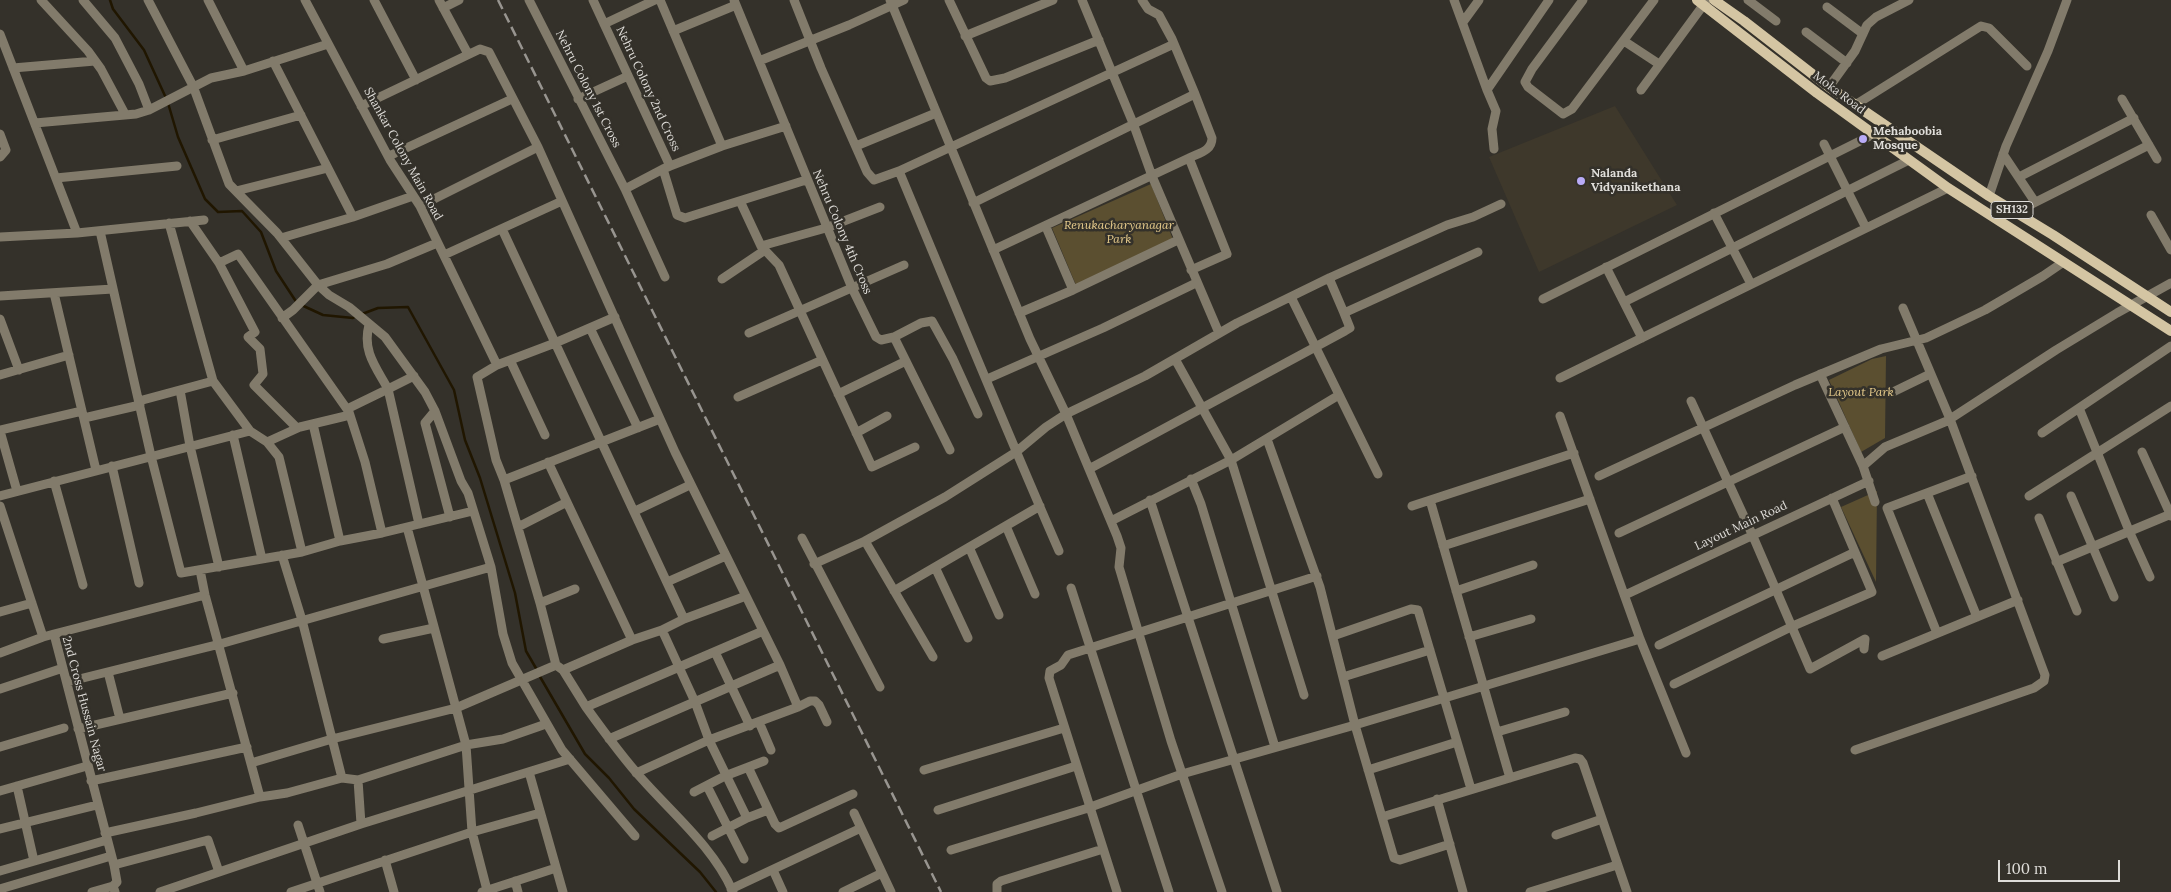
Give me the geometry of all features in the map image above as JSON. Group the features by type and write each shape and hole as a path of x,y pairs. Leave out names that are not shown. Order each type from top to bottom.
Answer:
{"main road":[{"name":"Moka Road","path":"1714,0 1829,87"},
{"name":"Moka Road","path":"1702,1 1817,93 1948,188 2062,263 2171,331"},
{"name":"SH132","path":"1829,87 1855,104"},
{"name":"Moka Road","path":"1855,104 1989,196 2171,312"}],"street":[{"path":"41,0 95,62 124,114"},
{"path":"83,0 115,38 139,84 149,110"},
{"path":"148,0 192,86 229,184 281,238 318,285 384,337 414,376 435,411 473,511 491,567 503,634 512,663 546,724 570,759 635,836"},
{"path":"208,0 244,70"},
{"name":"Shankar Colony Main Road","path":"305,0 389,156 420,206 497,365"},
{"path":"374,0 416,80"},
{"path":"460,0 441,4 468,54"},
{"name":"Nehru Colony 1st Cross","path":"529,0 625,189 665,277"},
{"name":"Nehru Colony 2nd Cross","path":"593,0 628,76 666,168 678,215 685,218 740,201"},
{"path":"604,24 655,0"},
{"path":"660,0 722,146"},
{"path":"794,0 867,172 874,180 899,171 1174,44"},
{"path":"759,61 810,40 891,2 904,0"},
{"path":"949,0 986,78 990,81 1005,78 1099,40"},
{"path":"965,36 1053,0"},
{"path":"1082,0 1133,123 1178,240 1219,333"},
{"path":"993,250 1046,227 1208,149 1212,145 1212,138 1174,44 1159,14 1148,9 1142,0"},
{"path":"1454,0 1463,22 1469,45 1496,111 1492,129 1494,149"},
{"path":"1463,22 1479,0"},
{"path":"1488,90 1549,0"},
{"path":"1583,0 1525,82 1528,87 1563,114 1568,113 1654,0"},
{"path":"1748,0 1776,21"},
{"path":"1829,87 1856,51 1867,25 1876,17 1909,0"},
{"path":"1989,196 2004,154 2048,52 2067,0"},
{"path":"1641,90 1702,1"},
{"path":"673,31 735,2"},
{"name":"Nehru Colony 4th Cross","path":"735,2 806,180 852,288 876,337 881,340 894,337"},
{"path":"891,2 1019,313 1066,414 1111,521 1121,548 1119,567 1182,774 1222,892"},
{"path":"1827,8 1862,34"},
{"path":"1855,104 1981,26 1989,28 2026,66"},
{"path":"1806,32 1847,63"},
{"path":"0,34 77,233"},
{"path":"1624,41 1659,64"},
{"path":"34,123 149,110 159,107 192,86 211,78 244,70 328,44"},
{"path":"362,106 468,54 480,49 489,52 538,147 690,485 780,665 798,707"},
{"path":"273,61 353,217"},
{"path":"13,68 95,62"},
{"path":"578,99 628,76"},
{"path":"973,203 1195,94"},
{"path":"389,156 512,99"},
{"path":"2122,99 2157,160"},
{"path":"856,146 936,113"},
{"path":"212,140 301,115"},
{"path":"2020,178 2134,118"},
{"path":"625,189 666,168 722,146 786,126"},
{"path":"0,134 6,150 0,157"},
{"path":"1543,299 1874,134"},
{"path":"1824,144 1866,228"},
{"path":"2016,212 2149,145"},
{"path":"420,206 538,147"},
{"path":"2004,154 2035,202"},
{"path":"1189,158 1226,254 1191,270"},
{"path":"1624,302 1909,160"},
{"path":"56,178 177,166"},
{"path":"236,191 328,168"},
{"path":"899,171 1016,452 1060,551"},
{"path":"806,180 740,201 763,248 779,265 872,467 915,447"},
{"path":"1560,378 1948,188"},
{"path":"281,238 353,217 413,196"},
{"path":"444,255 562,201"},
{"path":"814,564 865,541 945,498 1016,452 1046,427 1066,414 1174,359 1219,333 1328,278 1447,225 1473,217 1501,204"},
{"path":"722,278 763,248 826,228 880,207"},
{"path":"1714,214 1751,284"},
{"path":"2152,215 2171,250"},
{"path":"0,237 77,233 204,220"},
{"path":"190,221 220,262 255,332 248,337 260,349 264,374 254,385 297,428"},
{"path":"169,223 212,381 250,431 267,442 279,457 302,552"},
{"path":"1046,227 1073,290"},
{"path":"502,229 600,443 635,511 684,619"},
{"path":"100,230 151,456 181,573 302,552 340,541 473,511"},
{"path":"1019,313 1073,290 1178,240"},
{"path":"282,318 318,285 387,264 437,243"},
{"path":"1344,313 1478,252"},
{"path":"220,262 238,254 348,412 365,462 382,533"},
{"path":"1599,476 1820,374 1881,349 1926,338 1985,310 2062,263"},
{"path":"749,333 904,265"},
{"path":"1606,267 1642,338"},
{"path":"1089,469 1350,328 1328,278"},
{"path":"987,379 1155,304 1196,283"},
{"path":"1863,466 1886,447 1950,419 2048,355 2171,283"},
{"path":"0,296 113,289"},
{"path":"54,293 96,470"},
{"path":"1291,296 1314,348 1378,474"},
{"path":"1855,750 2041,685 2045,675 1950,419 1903,308"},
{"path":"615,317 555,344 497,365 477,376 496,460 504,480 560,668 609,739 636,773 692,832 725,873 732,890 861,828"},
{"path":"0,319 20,370"},
{"path":"950,450 894,337 921,323 932,321 953,359 978,414"},
{"path":"367,324 365,338 367,348 388,389 419,524"},
{"path":"590,328 638,428"},
{"path":"2042,434 2171,346"},
{"path":"0,375 69,355"},
{"path":"1174,359 1231,460 1304,695"},
{"path":"510,360 545,435"},
{"path":"738,397 822,360"},
{"path":"838,394 906,361"},
{"path":"1820,374 1863,466 1875,502"},
{"path":"1893,392 1930,374"},
{"path":"267,442 297,428 348,412 414,376"},
{"path":"17,491 0,430 139,403 212,381"},
{"path":"180,390 190,446 219,567"},
{"path":"1111,521 1231,460 1339,395"},
{"path":"1691,401 1752,534 1810,668 1865,640 1864,648"},
{"path":"2030,496 2171,406"},
{"path":"2079,408 2150,577"},
{"path":"435,411 425,423 450,517"},
{"path":"856,433 887,416"},
{"path":"1560,416 1640,639 1686,753"},
{"path":"504,480 660,419"},
{"path":"313,424 340,541"},
{"path":"1619,533 1845,427"},
{"path":"0,496 250,431"},
{"path":"232,435 262,559"},
{"path":"1267,439 1317,576 1355,725 1392,853 1396,860 1450,844"},
{"path":"2056,562 2171,515 2142,452"},
{"path":"1412,506 1574,453"},
{"path":"548,462 632,640"},
{"path":"112,466 139,583"},
{"path":"1937,633 1888,508 1972,476"},
{"path":"1191,479 1201,504 1275,747"},
{"path":"54,481 83,585"},
{"name":"Layout Main Road","path":"1625,595 1752,534 1869,481"},
{"path":"635,511 690,485"},
{"path":"1927,493 1977,617"},
{"path":"2071,496 2114,597"},
{"path":"1674,684 1793,626 1872,592 1832,498"},
{"path":"1443,546 1590,499"},
{"path":"1150,500 1277,892"},
{"path":"1430,500 1510,778"},
{"path":"518,527 567,502"},
{"name":"2nd Cross Hussain Nagar","path":"0,506 43,637 54,634 97,805 113,860 117,882 114,889"},
{"path":"894,591 1040,506"},
{"path":"2039,518 2077,611"},
{"path":"1006,526 1035,594"},
{"path":"407,527 466,745 472,832 484,891 556,868"},
{"path":"802,538 880,688"},
{"path":"865,541 933,658"},
{"path":"969,547 999,615"},
{"path":"1659,645 1855,552"},
{"path":"282,555 302,620 342,778"},
{"path":"667,582 726,556"},
{"path":"1456,591 1533,565"},
{"path":"67,682 220,644 491,567"},
{"path":"935,567 968,638"},
{"path":"200,570 205,595 220,644 260,796"},
{"path":"1117,892 1064,728 1048,675 1050,671 1061,665 1068,655 1317,576"},
{"path":"1072,588 1169,892"},
{"path":"540,603 575,589"},
{"path":"54,634 205,595"},
{"path":"251,763 332,739 456,708 538,673 560,668 746,596"},
{"path":"1882,656 2018,600"},
{"path":"0,612 32,603"},
{"path":"1333,636 1415,608 1420,613 1471,789"},
{"path":"1469,637 1531,619"},
{"path":"383,640 434,628"},
{"path":"662,630 695,702 725,776 747,818"},
{"path":"586,707 763,631"},
{"path":"0,653 43,637"},
{"path":"951,850 1090,807 1182,774 1355,725 1640,639"},
{"path":"1343,677 1430,650"},
{"path":"715,652 750,726"},
{"path":"609,739 780,665"},
{"path":"0,689 63,668"},
{"path":"108,672 120,719"},
{"path":"78,729 232,693"},
{"path":"636,773 709,740 750,726 810,701 815,701 819,705 827,722"},
{"path":"1497,732 1565,712"},
{"path":"759,722 772,750"},
{"path":"0,871 106,836 260,796 287,793 342,778 358,780 466,745 503,739 546,724"},
{"path":"0,747 64,728"},
{"path":"924,770 1064,728"},
{"path":"1368,770 1457,742"},
{"path":"91,781 247,747"},
{"path":"1382,817 1575,758 1580,759 1626,892"},
{"path":"160,892 177,889 219,872 362,824 570,759"},
{"path":"694,792 725,776 764,761"},
{"path":"0,791 87,766"},
{"path":"938,810 1076,766"},
{"path":"748,768 774,824 779,828 853,794"},
{"path":"529,772 563,892"},
{"path":"358,780 362,824"},
{"path":"17,786 34,861"},
{"path":"707,786 744,859"},
{"path":"1437,799 1463,892"},
{"path":"0,829 97,805"},
{"path":"712,836 747,818 768,810"},
{"path":"291,892 319,888 385,860 472,832 540,813"},
{"path":"854,813 891,892"},
{"path":"1556,836 1602,820"},
{"path":"298,825 319,888"},
{"path":"0,889 113,860 208,840 219,872"},
{"path":"997,892 997,884 1001,880 1103,849"},
{"path":"385,860 394,892"},
{"path":"1530,892 1617,865"},
{"path":"773,870 783,892"},
{"path":"843,892 882,873"},
{"path":"515,881 518,892"},
{"path":"92,892 114,889"}],"shaded area":[{"name":"Nalanda Vidyanikethana","path":"1615,106 1677,205 1539,272 1489,157"}],"green space":[{"name":"Renukacharyanagar Park","path":"1151,184 1174,242 1076,285 1052,228"},
{"name":"Layout Park","path":"1886,356 1885,438 1861,452 1829,380 1872,359"},
{"path":"1877,491 1876,582 1841,507"}],"waterway":[{"path":"110,0 113,9 144,50 166,98"},
{"path":"168,103 178,137 205,199 218,212 242,211 261,232 276,271 297,303 323,315 353,318 357,316"},
{"path":"362,314 378,308 408,307 454,390 465,440 480,478 515,593 526,651 537,670"},
{"path":"539,675 585,754 609,778 634,809 700,872 716,892"}],"railway":[{"path":"498,0 941,892"}],"place":[{"name":"Mehaboobia Mosque","path":"1863,139"},
{"name":"Nalanda Vidyanikethana","path":"1581,181"}]}
